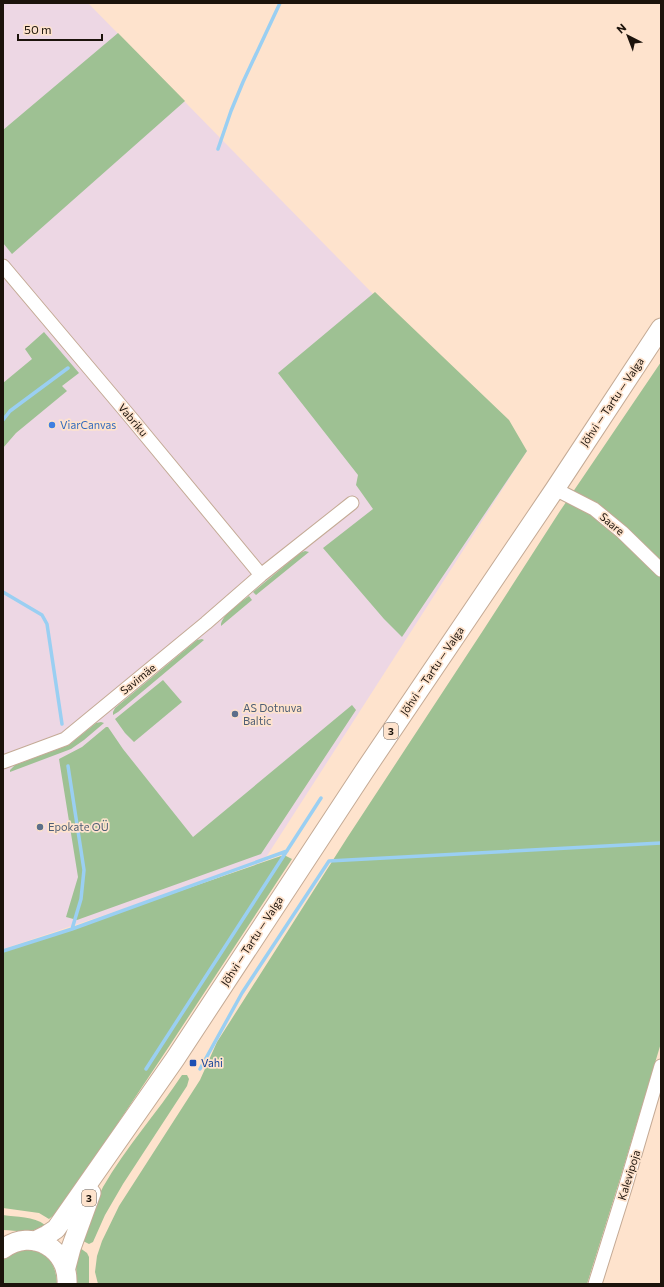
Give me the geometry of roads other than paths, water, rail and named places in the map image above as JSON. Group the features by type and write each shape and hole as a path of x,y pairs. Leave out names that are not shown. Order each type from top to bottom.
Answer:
{"highway":[{"name":"Jõhvi — Tartu — Valga","path":"15,1242 47,1235 56,1229 124,1134 175,1060 365,770 555,489 661,328"},
{"name":"Jõhvi — Tartu — Valga","path":"66,1275 71,1248 82,1214 93,1189 124,1134"},
{"name":"Jõhvi — Tartu — Valga","path":"15,1242 45,1244 54,1250 61,1258 66,1275"}],"street":[{"name":"Vabriku","path":"3,266 261,575"},
{"name":"Saare","path":"555,489 594,509 622,532 661,570"},
{"name":"Savimäe","path":"3,762 65,739 206,623 261,575 352,502"},
{"name":"Kalevipoja","path":"595,1284 661,1066"}],"waterway":[{"path":"218,149 243,82 280,3"},
{"path":"3,420 10,411 68,368"},
{"path":"3,592 42,615 47,624 62,724"},
{"path":"68,766 84,870 81,899 72,929"},
{"path":"146,1069 321,798"},
{"path":"200,1069 242,993 329,861 661,843"},
{"path":"3,951 72,929 287,851"}],"place":[{"name":"ViarCanvas","path":"52,425"},
{"name":"AS Dotnuva Baltic","path":"235,714"},
{"name":"Epokate OÜ","path":"40,827"},
{"name":"Vahi","path":"193,1063"}]}
